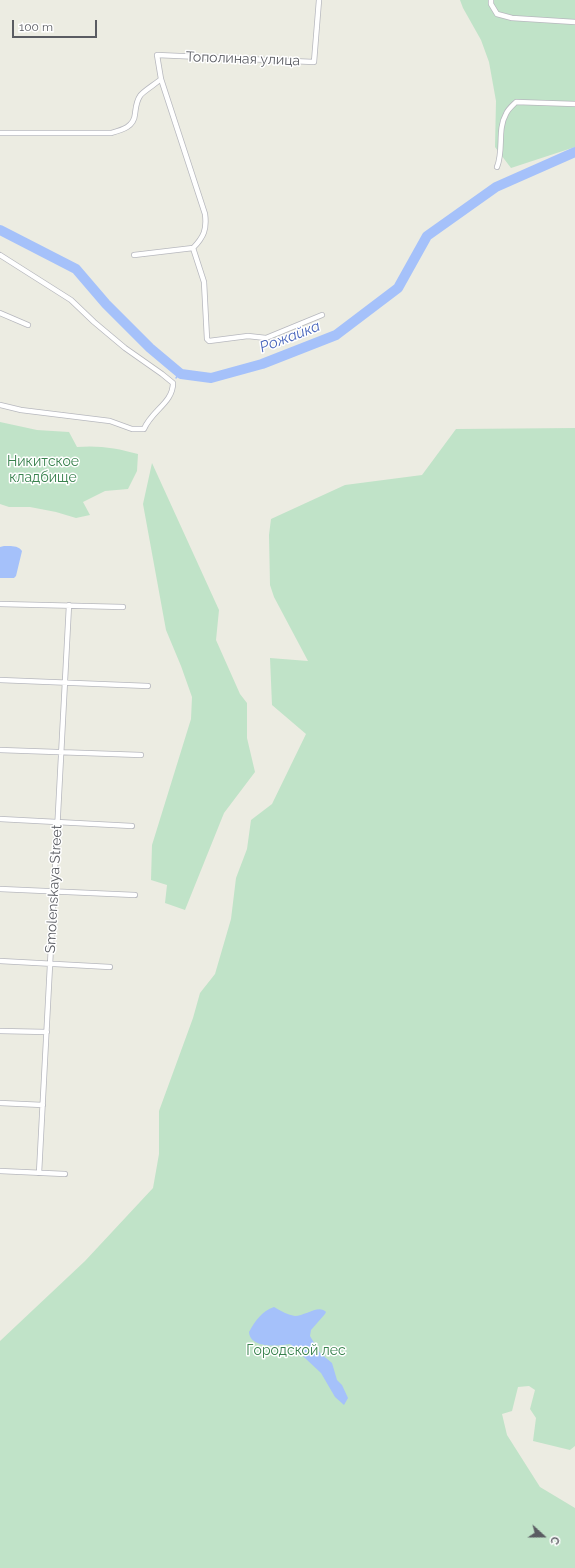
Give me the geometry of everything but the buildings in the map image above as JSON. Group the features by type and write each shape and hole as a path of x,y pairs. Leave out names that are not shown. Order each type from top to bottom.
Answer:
{"street":[{"name":"Тополиная улица","path":"161,79 158,55 314,62 319,0"},
{"path":"491,0 491,4 497,14 512,18 575,22"},
{"path":"0,133 111,134 127,129 135,116 136,103 141,94 161,79 205,214 207,225 201,240 193,248 134,255"},
{"path":"497,167 500,159 500,135 506,113 516,102 575,104"},
{"path":"193,248 204,282 207,339 209,341 248,336 266,338 322,315"},
{"path":"0,255 71,300 125,348 173,383 173,392 148,420 144,429 132,429 110,420 22,410 0,405"},
{"path":"0,313 28,325"},
{"path":"0,604 123,607"},
{"name":"Smolenskaya Street","path":"39,1172 69,605"},
{"path":"0,680 148,686"},
{"path":"0,750 61,754 141,755"},
{"path":"0,819 132,826"},
{"path":"0,889 135,895"},
{"path":"0,961 110,967"},
{"path":"0,1031 47,1032"},
{"path":"0,1103 43,1105"},
{"path":"0,1171 65,1174"}],"green space":[{"path":"460,0 575,0 575,147 511,168 495,147 496,101 489,62 481,40"},
{"name":"Никитское кладбище","path":"0,422 37,430 69,432 77,447 92,446 123,450 138,454 137,471 128,489 105,491 83,502 90,515 76,518 30,507 9,507 0,504"},
{"name":"Городской лес","path":"575,428 575,1446 570,1450 533,1441 536,1418 530,1409 535,1390 529,1386 518,1387 512,1411 502,1414 507,1435 540,1487 575,1508 575,1568 0,1568 0,1341 85,1261 153,1188 159,1154 159,1111 193,1018 200,993 215,974 231,919 236,878 247,849 251,820 272,804 306,734 272,705 270,658 308,661 274,597 270,585 269,535 271,519 345,485 422,475 456,429"},
{"path":"152,463 219,610 216,640 240,694 247,703 247,738 255,772 224,813 185,910 165,903 167,885 151,880 152,845 191,719 192,697 166,630 143,504"}],"water":[{"path":"0,547 16,547 22,551 16,576 14,578 0,578"},
{"path":"274,1307 287,1314 295,1316 320,1309 326,1312 311,1330 310,1336 320,1353 332,1363 337,1380 342,1385 348,1398 344,1405 335,1397 321,1373 290,1344 272,1346 260,1344 254,1341 251,1337 249,1332 256,1320 266,1311"}],"waterway":[{"name":"Рожайка","path":"0,230 76,269 106,304 150,348 181,374 211,378 262,364 336,335 398,288 427,236 496,187 575,152"},
{"name":"Рожайка","path":"176,378 181,374"}]}
